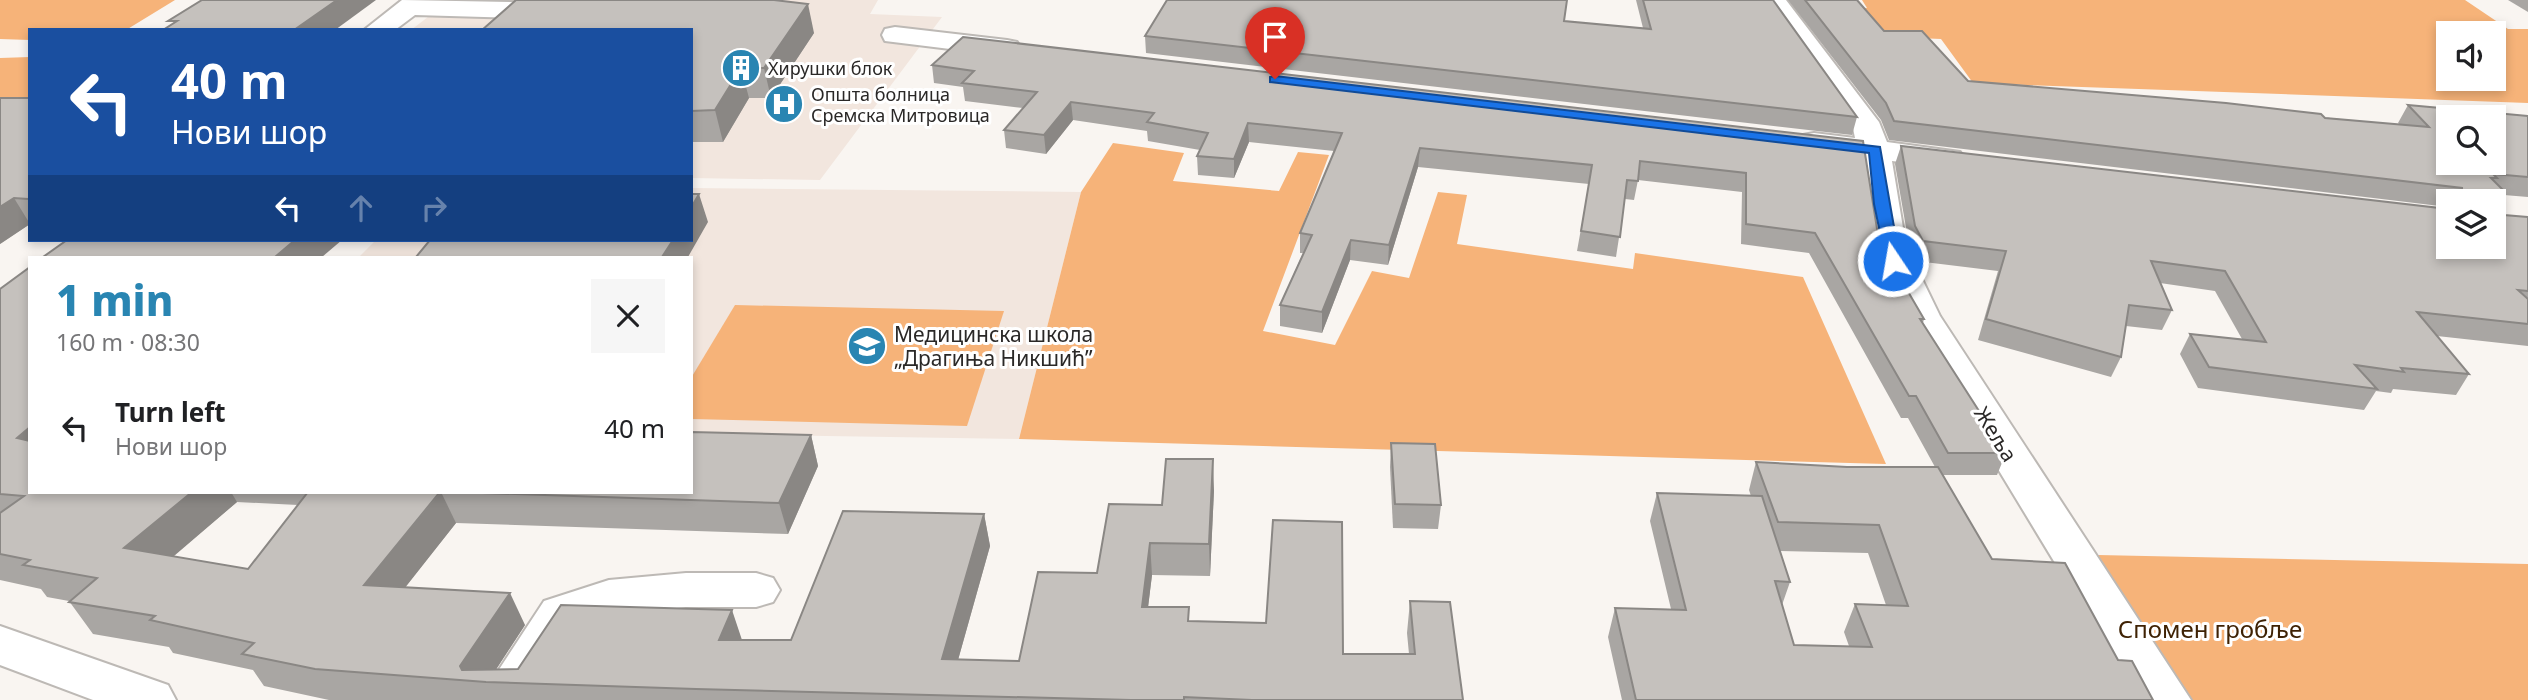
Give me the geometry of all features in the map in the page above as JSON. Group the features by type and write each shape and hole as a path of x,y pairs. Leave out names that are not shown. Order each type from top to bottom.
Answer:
{"street":[{"name":"Жеља","path":"1773,0 1868,128 1875,150 1881,204 1893,261 1921,316 2165,700"},
{"path":"380,28 413,4 585,11"},
{"path":"894,35 1034,51"},
{"path":"1780,138 1971,161"},
{"path":"505,700 561,614 609,598 686,590 756,590"},
{"path":"0,645 150,700"}],"shaded area":[{"name":"Општа болница Сремска Митровица","path":"450,0 878,0 870,14 942,17 820,180 693,178 693,28 414,28"},
{"name":"Медицинска школа „Драгиња Никшић”","path":"693,188 1081,192 1019,439 693,434 693,256 360,256 374,242 693,242"}],"green space":[{"path":"0,0 175,0 129,28 28,28 28,40 0,39"},
{"path":"1862,0 2465,0 2496,21 2436,21 2436,91 2506,91 2506,28 2528,29 2528,103 1973,83 1941,39 1871,36 1853,7 1867,8"},
{"path":"28,57 28,106 0,108 0,58"},
{"path":"1113,143 1184,153 1173,181 1279,191 1298,152 1329,155 1263,331 1335,345 1372,271 1409,278 1438,192 1467,195 1457,244 1633,269 1635,253 1803,277 1886,464 1019,439 1081,192"},
{"path":"735,305 1004,311 967,426 693,419 693,375"},
{"name":"Спомен гробље","path":"2098,555 2528,564 2528,700 2164,700"}],"building":[{"path":"202,0 337,0 297,28 166,28 177,21 168,21"},
{"path":"516,0 774,0 808,4 764,68 741,68 715,110 693,111 693,28 484,28"},
{"path":"1167,0 1567,0 1564,21 1651,29 1643,0 1773,0 1857,117 1145,36"},
{"path":"1805,0 1857,0 1884,31 1922,31 1968,81 2226,103 2321,114 2325,118 2429,127 2408,105 2436,108 2436,175 2494,175 2497,178 2491,178 2502,189 2462,189 1894,121 1886,103"},
{"path":"963,37 1863,141 1878,235 1875,235 1924,319 1920,319 2006,453 1948,453 1916,396 1909,396 1815,233 1746,224 1746,173 1640,161 1638,181 1627,180 1620,237 1581,231 1592,165 1420,148 1389,245 1351,240 1322,312 1280,305 1312,235 1300,233 1342,133 1248,123 1234,159 1197,156 1208,133 1147,122 1154,113 1071,102 1044,135 1004,130 1037,92 962,83 974,71 932,65"},
{"path":"0,98 28,98 28,199 14,198 0,207"},
{"path":"2506,114 2528,116 2528,177 2505,175"},
{"path":"1901,146 2436,208 2436,259 2506,259 2506,215 2528,217 2528,291 2518,290 2528,299 2528,324 2417,312 2469,374 2401,368 2404,372 2355,365 2377,389 2209,367 2190,334 2266,342 2225,271 2151,261 2172,310 2129,305 2121,357 1986,319 2006,251 1923,241 1915,226"},
{"path":"693,194 699,194 693,204"},
{"path":"64,242 293,242 276,256 44,256"},
{"path":"428,242 672,242 663,256 417,256"},
{"path":"28,268 28,429 17,438 28,441 28,494 190,494 124,548 248,569 306,494 438,494 364,585 510,593 460,666 462,670 518,669 561,605 732,610 719,640 791,640 843,511 984,514 942,659 1019,661 1038,572 1097,573 1109,504 1162,505 1166,459 1213,459 1209,544 1150,543 1142,607 1189,607 1188,621 1266,623 1273,520 1342,522 1343,654 1415,654 1410,601 1450,602 1463,700 1252,700 1184,697 1184,700 1131,700 486,682 315,669 242,654 254,643 150,620 155,616 69,602 97,578 23,565 30,560 0,554 0,513 24,496 0,494 0,289"},
{"path":"693,432 811,435 779,503 512,494 693,494"},
{"path":"1391,443 1435,444 1441,505 1395,504"},
{"path":"1756,462 1847,467 1938,467 1992,559 2065,563 2118,660 2132,661 2153,700 1636,700 1615,608 1686,610 1657,493 1762,496 1790,582 1775,581 1794,645 1872,647 1855,604 1908,606 1879,525 1778,522"}],"place":[{"name":"Хирушки блок","path":"741,68"},
{"name":"Општа болница Сремска Митровица","path":"784,104"},
{"name":"Медицинска школа „Драгиња Никшић”","path":"867,346"}],"route":[{"path":"1275,79 1875,150 1881,204 1893,261"}]}
